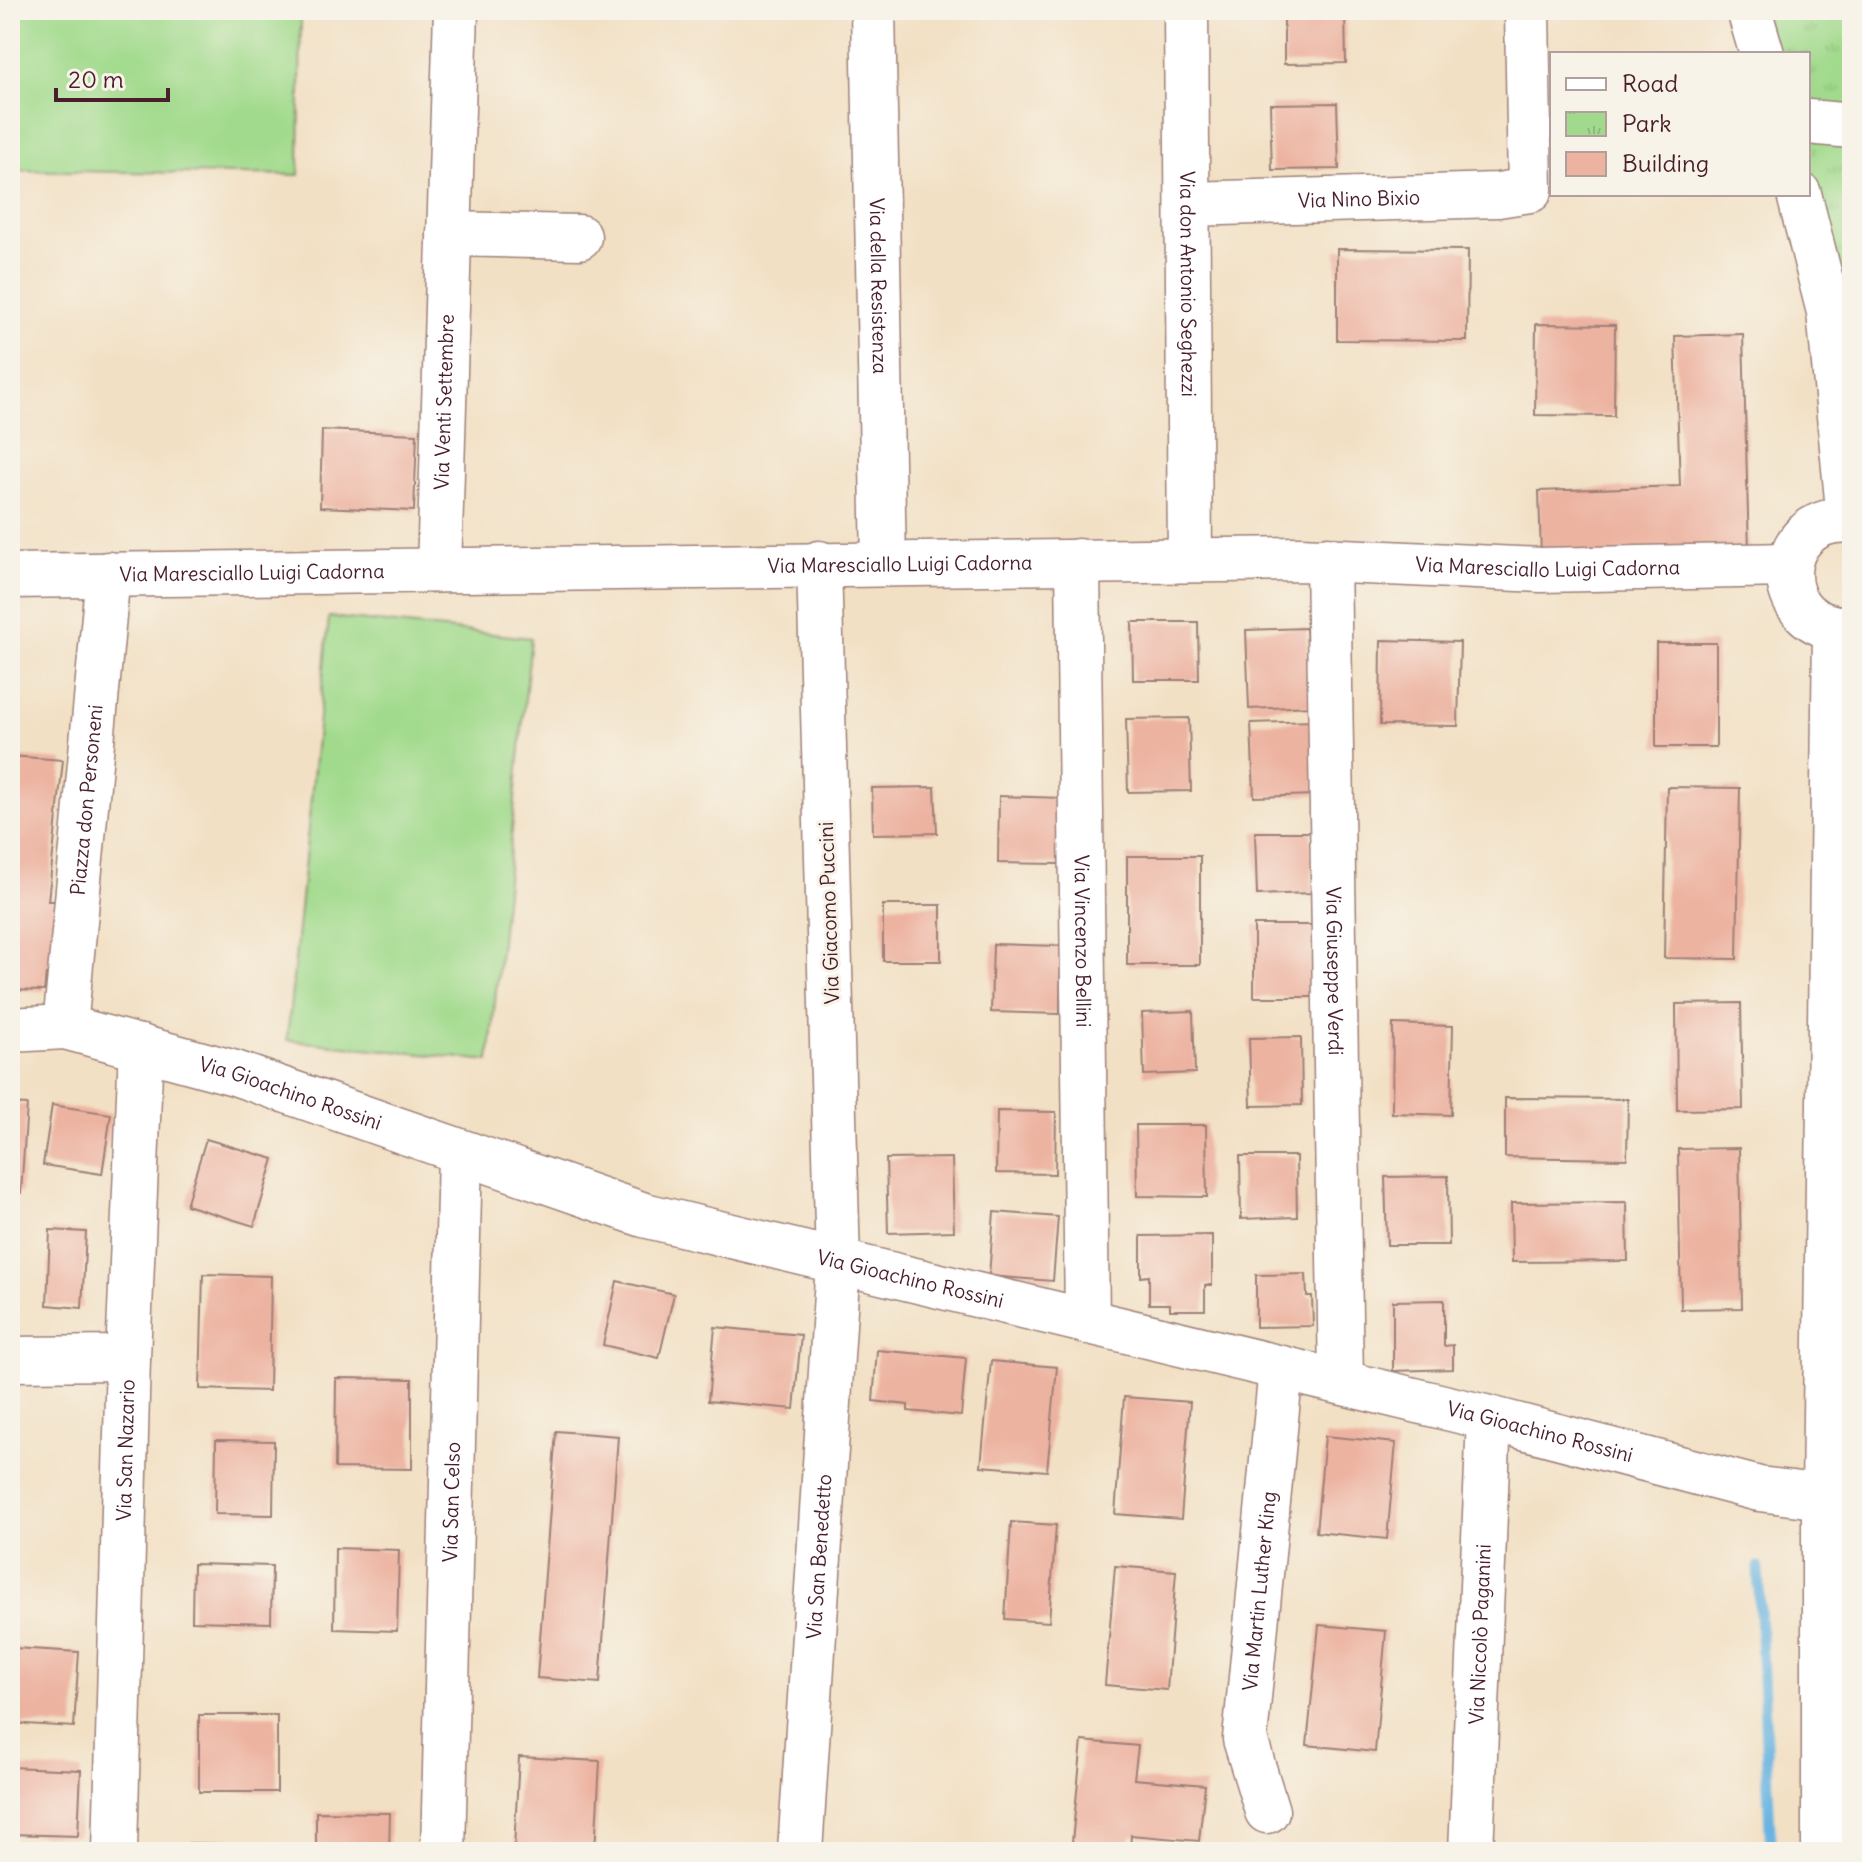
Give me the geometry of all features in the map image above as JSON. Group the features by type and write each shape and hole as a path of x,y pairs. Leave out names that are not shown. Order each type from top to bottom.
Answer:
{"street":[{"name":"Via Venti Settembre","path":"439,570 456,10"},
{"name":"Via della Resistenza","path":"873,10 884,563"},
{"name":"Via don Antonio Seghezzi","path":"1186,10 1190,560"},
{"name":"Via Nino Bixio","path":"1189,204 1498,195 1530,190 1527,10"},
{"path":"1749,10 1761,52"},
{"path":"1810,122 1852,126"},
{"path":"1800,196 1829,312 1850,521 1817,526 1799,541 1789,565 1788,584 1795,602 1819,624 1844,628 1824,1497 1839,1602 1824,1852"},
{"path":"449,234 579,237"},
{"name":"Via Maresciallo Luigi Cadorna","path":"10,576 819,563 1328,559 1541,570 1789,565"},
{"name":"Via Giuseppe Verdi","path":"1328,559 1341,1382"},
{"name":"Via Vincenzo Bellini","path":"1078,561 1087,1322"},
{"name":"Via Giacomo Puccini","path":"819,563 838,1263"},
{"name":"Piazza don Personeni","path":"65,1027 108,574"},
{"name":"Via Gioachino Rossini","path":"10,1030 65,1027 235,1073 644,1215 1489,1418 1759,1489 1824,1497"},
{"name":"Via San Nazario","path":"115,1852 128,1358 141,1047"},
{"name":"Via San Celso","path":"443,1852 460,1153"},
{"name":"Via San Benedetto","path":"800,1852 838,1263"},
{"path":"10,1359 128,1358"},
{"name":"Via Martin Luther King","path":"1267,1811 1245,1739 1281,1368"},
{"name":"Via Niccolò Paganini","path":"1471,1852 1489,1418"}],"green space":[{"path":"10,10 301,10 299,175 10,170"},
{"path":"1763,10 1852,10 1852,402 1810,190 1810,52 1774,52"},
{"path":"329,617 531,638 489,1061 287,1040"}],"building":[{"path":"1284,10 1345,10 1346,63 1284,64"},
{"path":"1337,103 1339,169 1272,170 1270,104"},
{"path":"1337,249 1468,250 1467,341 1337,340"},
{"path":"1536,324 1615,325 1614,416 1535,415"},
{"path":"1743,334 1749,551 1541,557 1539,491 1680,486 1675,336"},
{"path":"322,430 417,434 414,511 320,507"},
{"path":"1132,622 1198,622 1199,680 1133,680"},
{"path":"1306,628 1310,706 1249,709 1246,630"},
{"path":"1381,640 1460,642 1458,726 1380,725"},
{"path":"1656,643 1716,643 1716,747 1656,747"},
{"path":"1189,718 1191,791 1128,792 1126,719"},
{"path":"1313,721 1316,795 1254,797 1251,723"},
{"path":"10,756 63,760 48,901 66,901 60,973 46,974 44,991 10,990"},
{"path":"935,787 937,833 873,834 872,788"},
{"path":"1667,787 1740,788 1737,959 1664,958"},
{"path":"999,796 1062,798 1061,864 998,863"},
{"path":"1255,832 1311,832 1312,893 1257,895"},
{"path":"1127,856 1200,856 1200,965 1127,965"},
{"path":"883,905 941,905 941,961 883,961"},
{"path":"1254,925 1313,925 1313,997 1254,997"},
{"path":"993,944 1061,946 1060,1014 991,1012"},
{"path":"1741,1003 1743,1109 1677,1110 1676,1004"},
{"path":"1193,1011 1195,1073 1144,1075 1142,1013"},
{"path":"1393,1024 1453,1026 1451,1115 1392,1113"},
{"path":"1301,1037 1302,1105 1251,1106 1249,1038"},
{"path":"1505,1098 1628,1099 1627,1159 1505,1157"},
{"path":"10,1104 27,1105 21,1193 10,1192"},
{"path":"52,1105 111,1114 102,1174 43,1165"},
{"path":"997,1111 1056,1112 1055,1174 996,1173"},
{"path":"1136,1125 1206,1125 1207,1197 1137,1196"},
{"path":"206,1139 274,1159 254,1226 186,1205"},
{"path":"1739,1148 1742,1308 1681,1309 1678,1149"},
{"path":"1240,1156 1296,1156 1297,1217 1241,1219"},
{"path":"952,1158 954,1231 888,1233 886,1159"},
{"path":"1448,1176 1449,1245 1387,1245 1385,1177"},
{"path":"1627,1202 1628,1261 1512,1262 1511,1203"},
{"path":"994,1212 1058,1217 1053,1281 989,1276"},
{"path":"50,1230 86,1232 82,1308 47,1305"},
{"path":"1212,1235 1212,1285 1205,1285 1205,1310 1170,1310 1170,1304 1149,1304 1149,1276 1141,1277 1141,1236"},
{"path":"203,1274 271,1276 269,1391 200,1389"},
{"path":"1306,1274 1307,1296 1312,1296 1313,1326 1256,1327 1256,1275"},
{"path":"617,1281 674,1294 659,1358 603,1345"},
{"path":"1444,1300 1444,1346 1453,1345 1453,1369 1393,1371 1393,1301"},
{"path":"715,1327 801,1335 794,1409 708,1401"},
{"path":"877,1350 966,1358 961,1416 908,1411 908,1405 873,1401"},
{"path":"991,1361 1057,1367 1047,1471 981,1466"},
{"path":"336,1378 412,1379 412,1469 335,1468"},
{"path":"1124,1397 1190,1402 1181,1519 1115,1514"},
{"path":"556,1431 618,1436 600,1683 537,1678"},
{"path":"1325,1436 1396,1443 1387,1539 1316,1532"},
{"path":"216,1440 274,1441 273,1515 215,1514"},
{"path":"1011,1522 1056,1525 1049,1622 1005,1619"},
{"path":"335,1548 399,1550 397,1631 334,1629"},
{"path":"193,1564 272,1566 271,1623 192,1621"},
{"path":"1115,1566 1176,1571 1167,1690 1105,1685"},
{"path":"1319,1625 1386,1631 1375,1752 1307,1745"},
{"path":"14,1648 79,1652 74,1727 10,1723"},
{"path":"199,1715 277,1715 277,1792 199,1792"},
{"path":"1082,1741 1138,1746 1134,1779 1205,1785 1199,1841 1131,1835 1130,1852 1071,1852"},
{"path":"519,1757 600,1761 595,1852 514,1848"},
{"path":"10,1767 81,1770 78,1836 10,1834"},
{"path":"316,1812 390,1813 389,1852 316,1852"},
{"path":"189,1843 257,1845 257,1852 189,1852"}],"waterway":[{"path":"1758,1567 1771,1852"}]}
